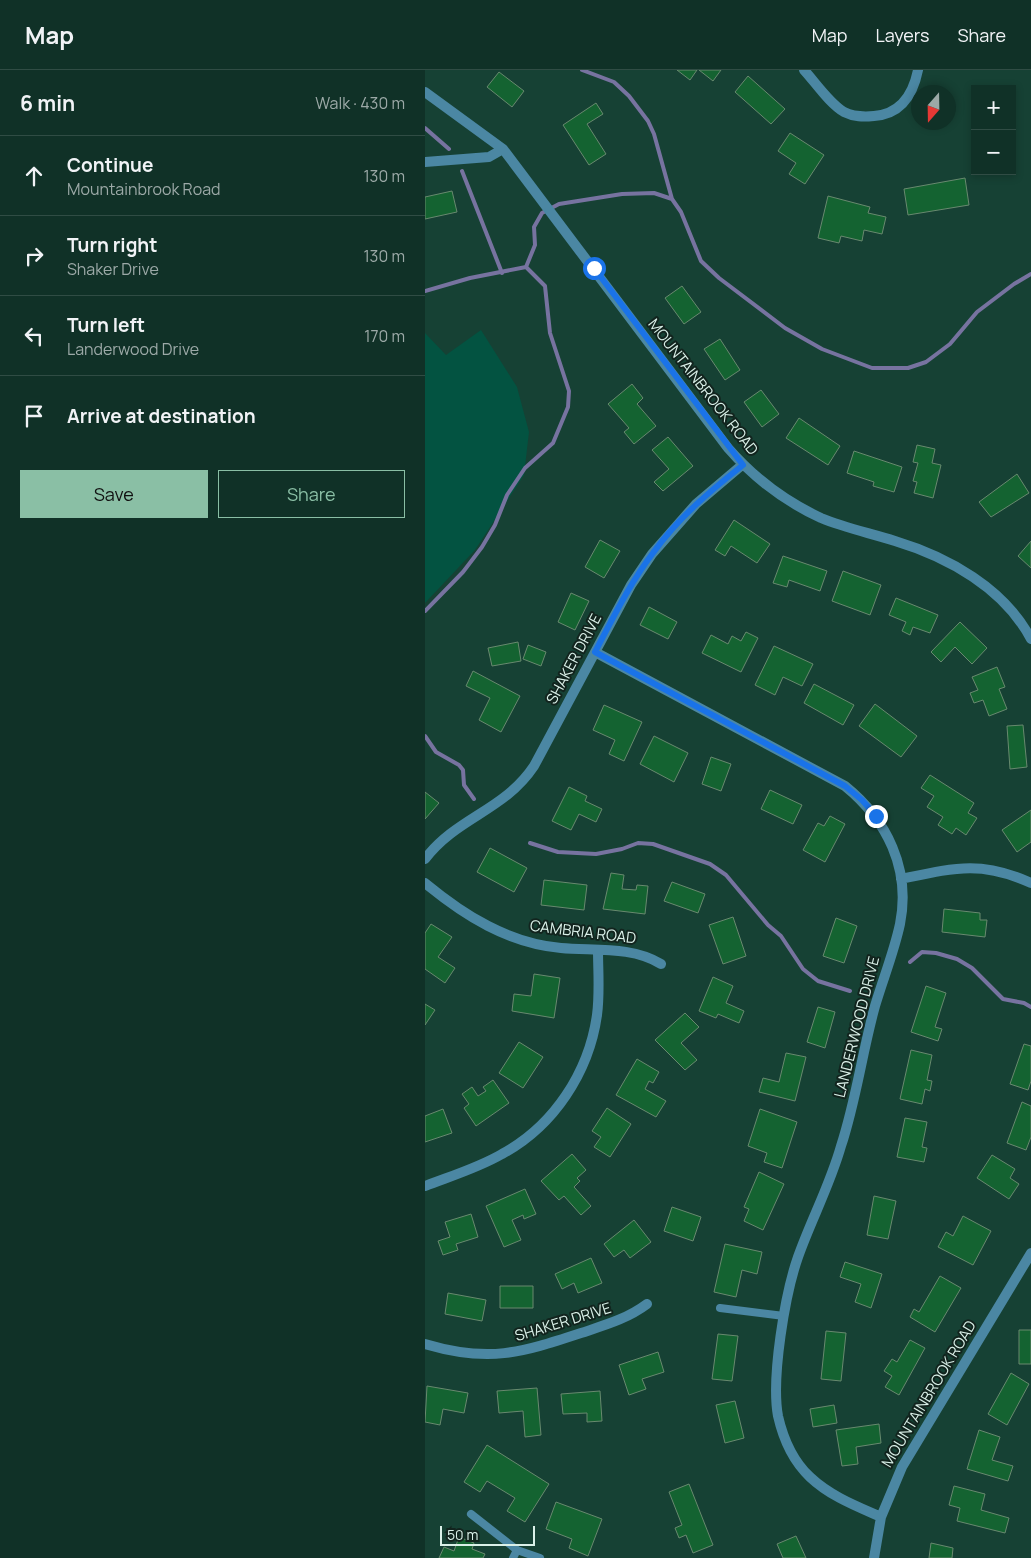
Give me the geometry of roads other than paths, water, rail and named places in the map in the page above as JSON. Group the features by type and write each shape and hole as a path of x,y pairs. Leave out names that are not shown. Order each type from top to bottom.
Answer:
{"street":[{"path":"803,70 840,109 854,116 865,117 884,115 901,106 910,95 918,70"},
{"name":"MOUNTAINBROOK ROAD","path":"425,92 503,149 743,465 771,490 796,506 836,524 913,547 946,560 969,574 1008,608 1031,639"},
{"path":"425,162 489,157 503,149"},
{"name":"SHAKER DRIVE","path":"425,859 450,832 499,803 522,782 534,766 631,585 663,539 695,504 743,465"},
{"name":"LANDERWOOD DRIVE","path":"595,652 845,786 862,800 884,829 892,846 901,879 899,925 875,1006 841,1146 797,1259 784,1316 777,1406 783,1433 791,1451 802,1468 826,1490 843,1501 881,1517"},
{"path":"901,879 972,867 1010,874 1031,883"},
{"name":"CAMBRIA ROAD","path":"425,883 465,913 499,932 533,944 640,954 661,964"},
{"path":"425,1186 478,1166 513,1148 548,1119 564,1099 586,1058 594,1033 599,987 598,950"},
{"name":"MOUNTAINBROOK ROAD","path":"874,1558 881,1517 889,1493 907,1459 1027,1269 1031,1253"},
{"name":"SHAKER DRIVE","path":"425,1344 471,1354 517,1353 621,1320 647,1304"}],"lane":[{"path":"720,1308 784,1316"},
{"path":"471,1514 517,1550 540,1558"},
{"path":"513,1558 517,1550"}],"waterway":[{"path":"582,70 614,82 629,96 648,121 654,134 672,199 681,212 701,261 719,278 785,328 822,349 872,368 908,368 926,362 950,344 977,312 1014,284 1031,274"},
{"path":"425,128 449,149"},
{"path":"462,171 502,273"},
{"path":"526,267 535,245 534,227 542,213 559,204 622,194 654,193 672,199"},
{"path":"425,291 470,278 526,267"},
{"path":"425,611 463,572 482,547 495,525 507,495 525,468 553,443 568,407 569,391 550,333 545,286 526,267"},
{"path":"425,736 436,752 459,765 463,770 464,785 474,799"},
{"path":"530,843 558,852 596,854 622,849 638,843 653,844 710,864 726,875 768,925 781,936 803,969 818,981 850,991"},
{"path":"910,962 922,952 936,953 957,959 972,968 1003,999 1024,1003 1031,1007"}]}
